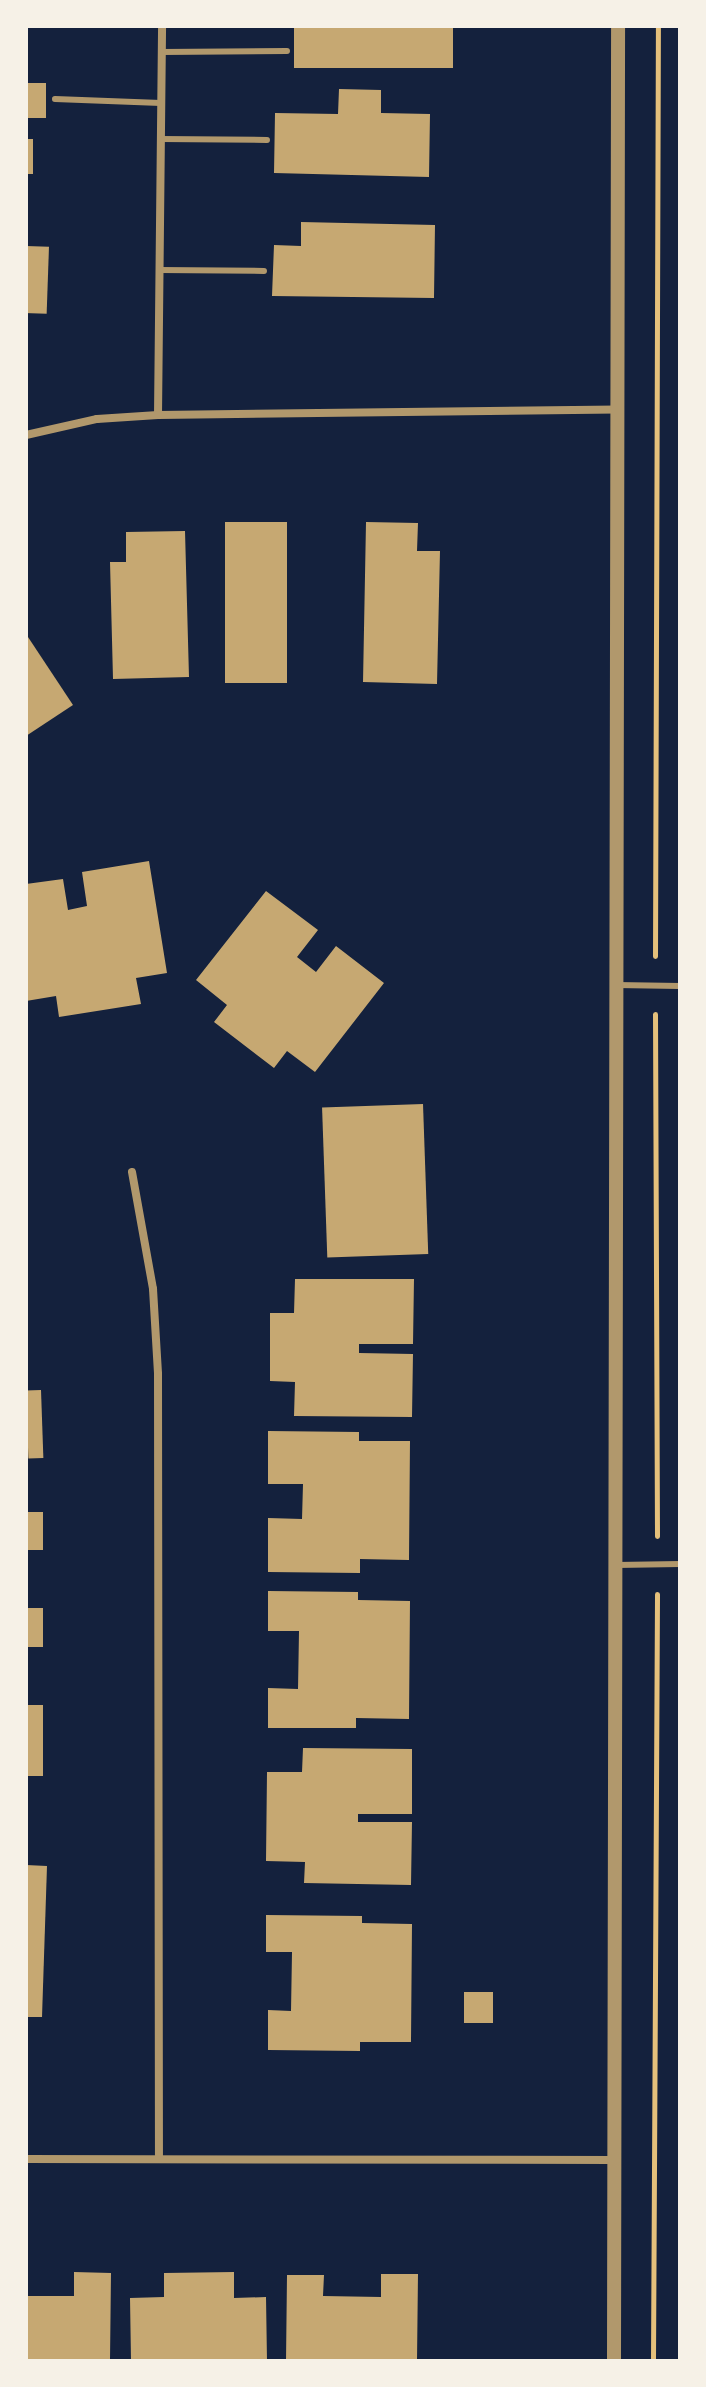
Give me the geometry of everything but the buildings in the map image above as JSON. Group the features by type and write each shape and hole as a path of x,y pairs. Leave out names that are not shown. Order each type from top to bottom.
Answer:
{"street":[{"path":"158,415 162,26"},
{"path":"614,2361 618,26"},
{"path":"26,435 97,419 158,415 617,409"},
{"path":"132,1172 153,1289 158,1374 159,2159"},
{"path":"26,2159 614,2160"}],"lane":[{"path":"162,52 287,51"},
{"path":"55,99 161,103"},
{"path":"161,139 267,140"},
{"path":"159,270 264,271"},
{"path":"616,985 680,986"},
{"path":"615,1565 680,1564"}],"path":[{"path":"653,2361 658,26"}]}
